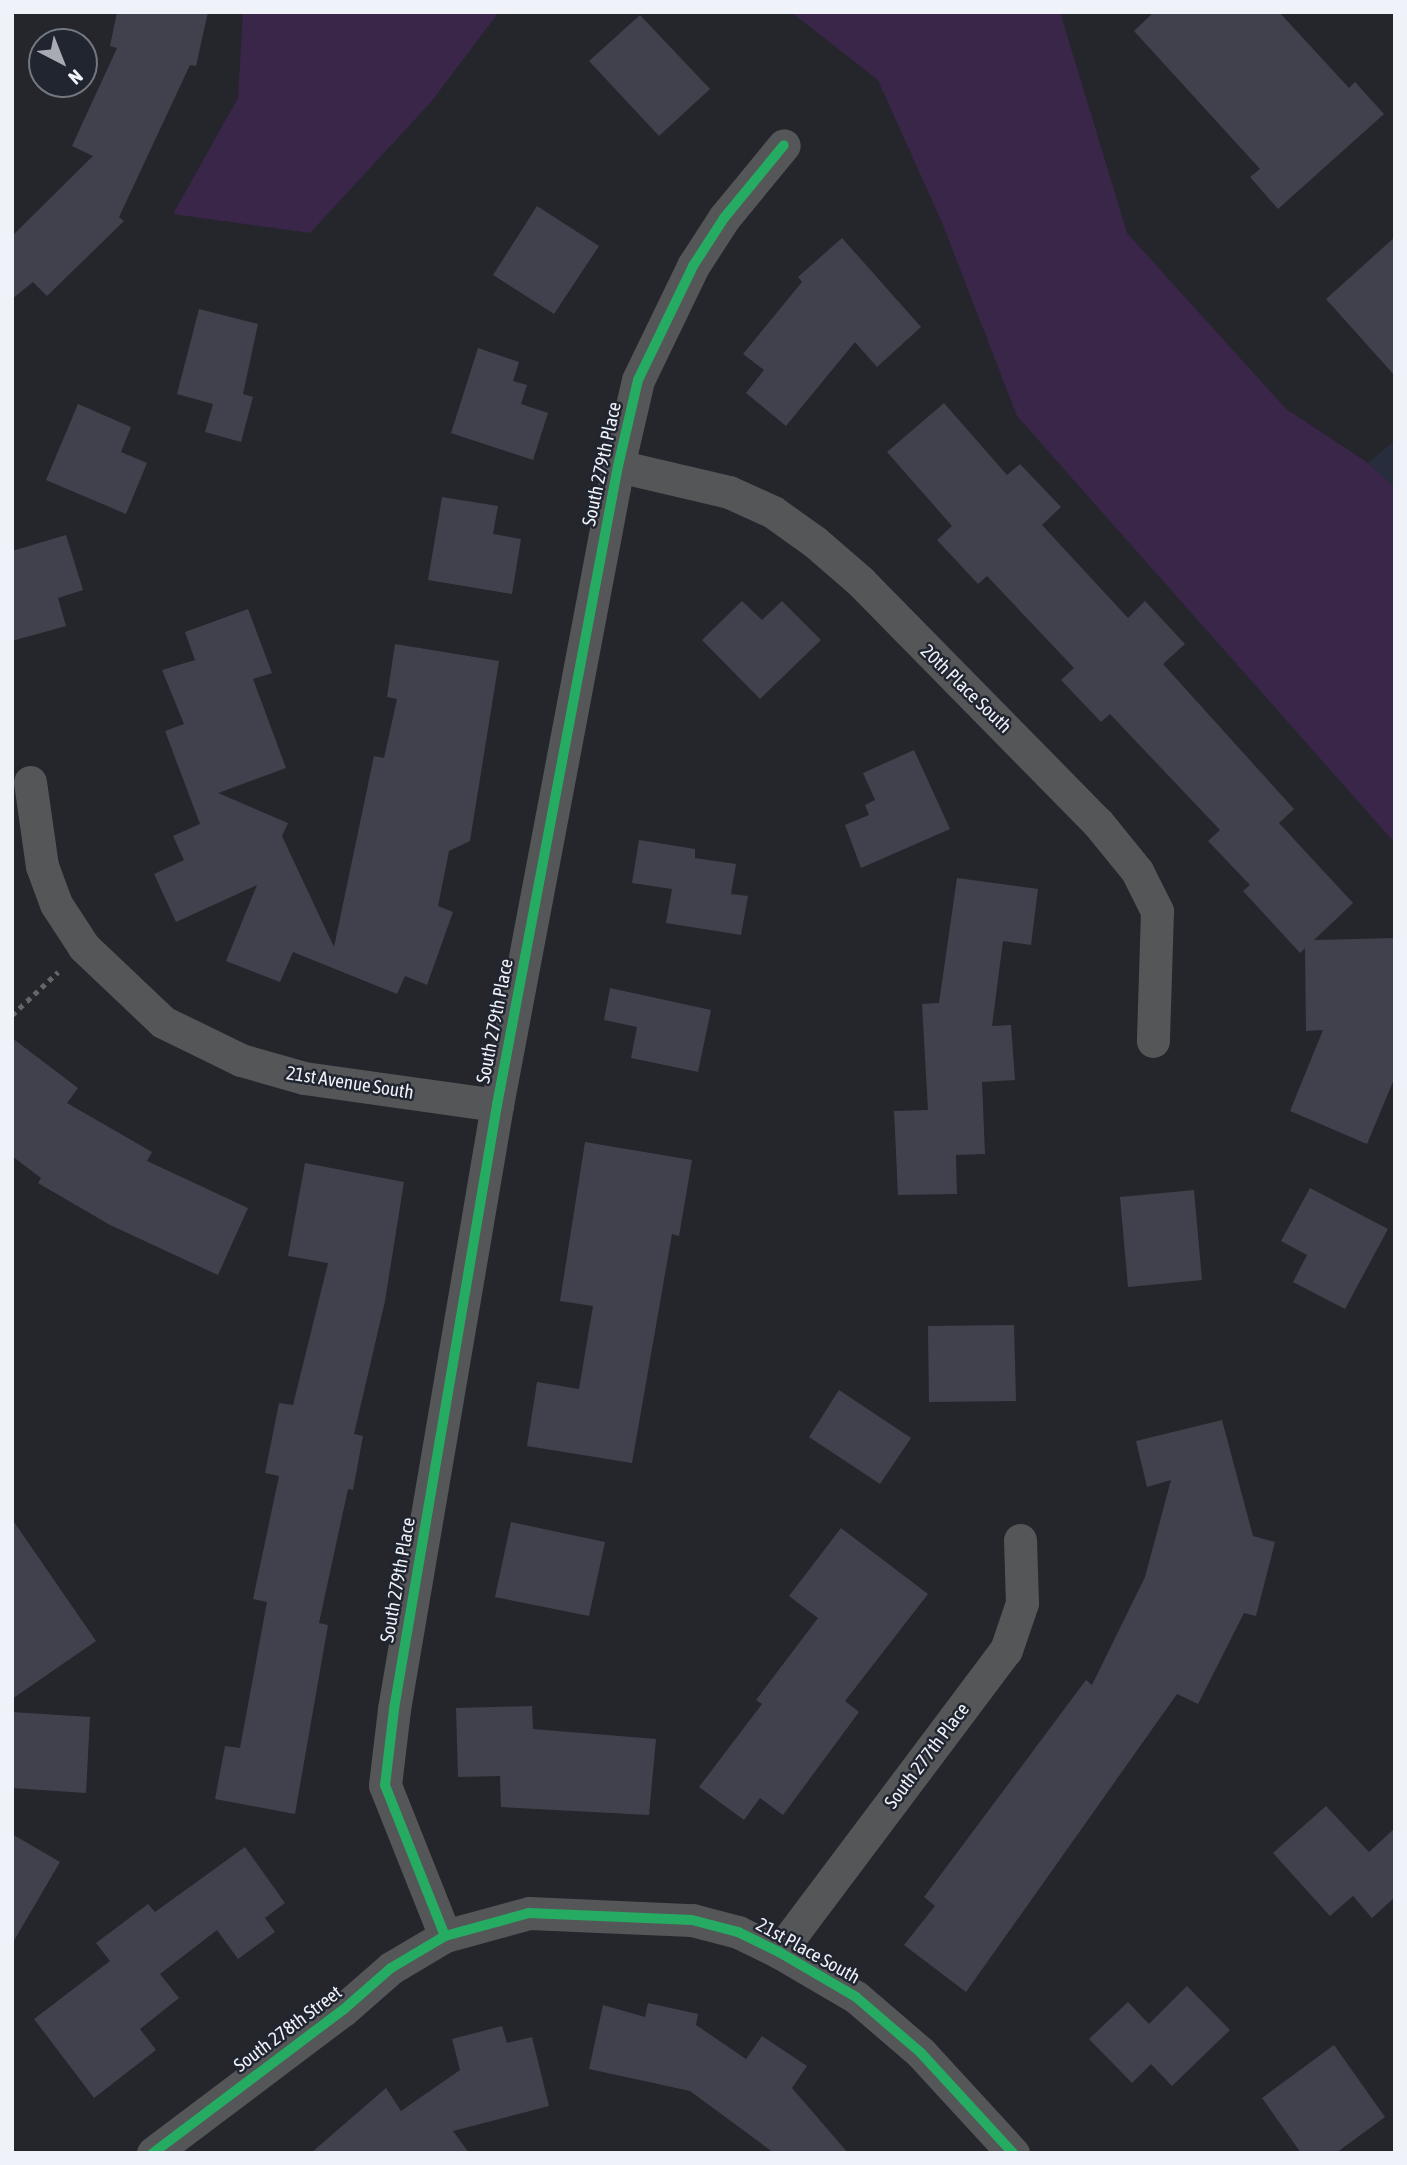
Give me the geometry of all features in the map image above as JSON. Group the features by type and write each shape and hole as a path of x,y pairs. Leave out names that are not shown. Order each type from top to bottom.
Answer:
{"street":[{"name":"South 279th Place","path":"445,1936 385,1785 394,1709 497,1105 618,466 638,380 693,266 724,218 784,145"},
{"name":"20th Place South","path":"618,466 729,492 773,512 815,542 860,581 1089,814 1137,872 1157,911 1153,1041"},
{"name":"21st Avenue South","path":"30,782 42,866 56,904 84,947 163,1022 241,1060 304,1079 497,1105"},
{"name":"South 277th Place","path":"779,1952 1006,1650 1022,1603 1020,1540"},
{"name":"21st Place South","path":"445,1936 529,1913 591,1913 692,1920 738,1933 779,1952 856,1997 921,2053 1013,2153"},
{"name":"South 278th Street","path":"153,2153 343,2010 391,1968 445,1936"}],"path":[{"path":"12,1015 84,947"}],"shaded area":[{"path":"243,12 499,12 431,102 310,233 173,214 238,98"},
{"path":"791,12 1060,12 1127,233 1286,409 1368,463 1395,488 1395,843 1017,416 943,225 878,80"},
{"path":"1395,440 1395,488 1368,463"}],"building":[{"path":"117,12 208,12 196,66 190,65 119,217 124,221 47,296 33,282 12,299 12,236 93,156 72,146 94,98 98,98 98,89 117,48 110,46"},
{"path":"1154,12 1279,12 1349,88 1355,82 1384,114 1278,209 1250,177 1260,169 1134,31"},
{"path":"640,15 710,89 659,136 589,61"},
{"path":"537,206 599,246 554,314 493,275"},
{"path":"1395,237 1395,376 1326,299"},
{"path":"842,238 921,327 877,367 855,342 786,426 746,393 764,370 743,354 802,282 798,277"},
{"path":"199,309 258,324 243,394 253,397 241,442 205,432 213,404 177,394"},
{"path":"478,348 519,362 513,381 527,385 521,404 548,413 533,460 451,433"},
{"path":"944,403 1007,475 1020,464 1061,507 1042,525 1128,618 1145,601 1185,644 1163,664 1294,809 1279,823 1353,903 1314,940 1395,938 1395,1077 1367,1144 1290,1111 1323,1030 1306,1031 1305,948 1300,953 1243,891 1250,885 1208,841 1220,830 1110,714 1101,722 1061,680 1074,668 987,576 978,584 937,540 952,526 887,452"},
{"path":"78,404 131,427 121,452 147,463 126,514 46,480"},
{"path":"442,497 498,506 493,534 521,539 512,594 428,580"},
{"path":"66,535 83,590 58,598 66,626 12,641 12,551"},
{"path":"742,601 762,620 782,601 821,640 760,699 702,640"},
{"path":"248,609 272,673 253,679 286,768 218,793 288,823 282,836 334,947 374,756 384,758 397,699 387,697 395,644 499,661 470,841 449,851 438,906 453,912 427,985 405,976 397,994 293,952 280,982 226,961 257,885 176,922 154,874 184,860 173,836 200,824 165,731 184,724 162,670 195,660 185,632"},
{"path":"914,750 950,829 861,868 845,825 869,815 865,805 875,800 863,773"},
{"path":"639,840 695,849 695,858 736,864 731,894 748,896 741,935 666,923 672,889 632,883"},
{"path":"957,878 1038,889 1031,945 1003,941 992,1026 1011,1025 1015,1080 982,1082 985,1154 956,1155 957,1194 898,1195 894,1111 928,1110 922,1004 939,1003"},
{"path":"610,988 711,1010 698,1072 631,1058 637,1027 604,1020"},
{"path":"12,1038 78,1088 67,1103 152,1152 147,1161 248,1208 218,1275 110,1225 38,1183 41,1178 12,1156"},
{"path":"585,1142 692,1160 679,1236 672,1234 632,1463 527,1446 537,1382 579,1389 593,1306 560,1301"},
{"path":"305,1163 404,1182 385,1301 354,1434 363,1436 353,1490 348,1489 319,1623 328,1625 295,1814 215,1799 225,1746 240,1748 267,1602 253,1599 279,1476 265,1473 279,1403 293,1405 328,1263 288,1256"},
{"path":"1310,1188 1388,1229 1345,1309 1293,1282 1307,1255 1281,1241"},
{"path":"1194,1190 1202,1280 1128,1287 1120,1197"},
{"path":"1014,1325 1016,1401 929,1402 928,1326"},
{"path":"839,1390 911,1438 880,1484 809,1437"},
{"path":"1222,1420 1253,1536 1275,1542 1256,1616 1244,1613 1198,1704 1177,1694 966,1992 904,1945 935,1906 924,1897 1086,1680 1092,1685 1145,1577 1171,1480 1147,1487 1136,1441"},
{"path":"12,1519 96,1641 12,1699"},
{"path":"511,1522 605,1542 589,1616 495,1597"},
{"path":"841,1528 928,1594 845,1701 859,1712 783,1815 760,1798 744,1820 699,1787 762,1704 756,1700 818,1618 789,1596"},
{"path":"532,1706 533,1729 656,1739 649,1815 501,1807 500,1776 458,1777 456,1708"},
{"path":"12,1712 90,1717 86,1793 12,1788"},
{"path":"1326,1806 1369,1852 1395,1828 1395,1897 1372,1918 1353,1896 1330,1916 1273,1853"},
{"path":"12,1834 60,1862 12,1944"},
{"path":"245,1847 285,1903 265,1918 275,1932 238,1959 217,1930 160,1974 179,1998 140,2029 156,2050 94,2098 34,2019 110,1961 96,1943 148,1904 155,1912"},
{"path":"1187,1986 1230,2030 1172,2086 1151,2064 1132,2083 1089,2039 1128,2002 1149,2024"},
{"path":"648,2003 698,2014 696,2025 746,2059 762,2036 807,2066 792,2088 848,2153 774,2153 690,2091 589,2069 603,2005 645,2017"},
{"path":"502,2026 507,2043 532,2037 549,2106 453,2131 469,2153 311,2153 386,2088 401,2111 460,2070 452,2039"},
{"path":"1334,2045 1385,2117 1336,2153 1301,2153 1262,2098"}],"cycle path":[{"path":"445,1936 385,1785 394,1709 497,1105 618,466 638,380 693,266 724,218 784,145"},
{"path":"153,2153 343,2010 391,1968 445,1936 529,1913 692,1920 738,1932 779,1952 856,1997 921,2053 1013,2153"}]}
